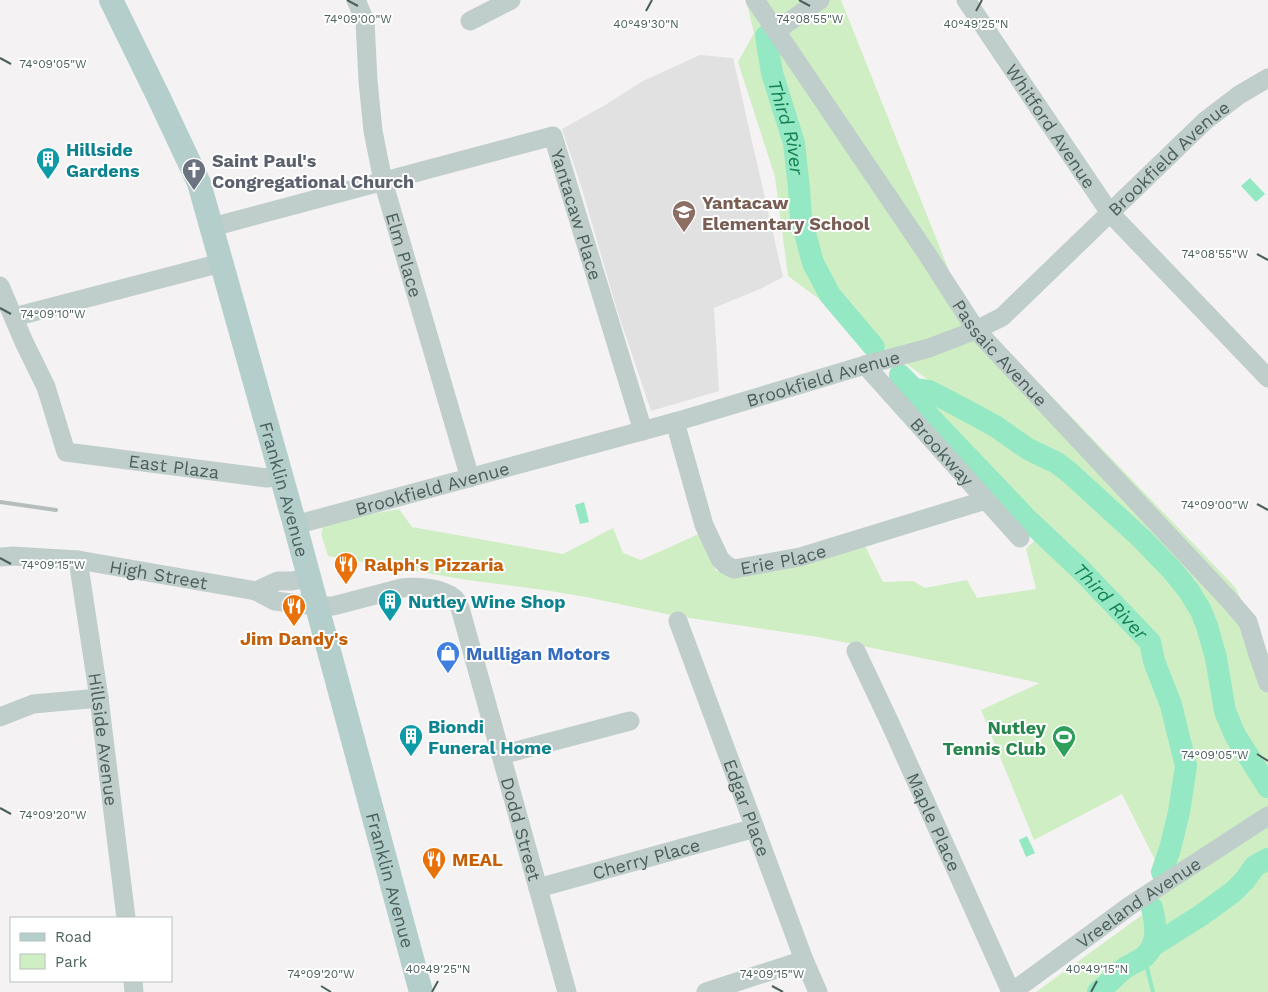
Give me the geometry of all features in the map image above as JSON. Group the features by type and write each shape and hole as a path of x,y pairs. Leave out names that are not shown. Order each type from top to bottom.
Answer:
{"main road":[{"name":"Franklin Avenue","path":"111,0 199,183 295,526 421,992"}],"street":[{"name":"Elm Place","path":"356,0 365,21 373,131 383,181 470,478"},
{"path":"470,21 511,0"},
{"name":"Passaic Avenue","path":"755,0 927,254 976,330 1248,622 1263,650 1268,683"},
{"path":"776,32 820,0"},
{"name":"Whitford Avenue","path":"966,0 1110,213 1264,366"},
{"name":"Brookfield Avenue","path":"295,526 676,422 865,365 929,348 976,330 1002,317 1205,121 1239,95 1268,78"},
{"name":"Yantacaw Place","path":"212,227 553,136 642,431"},
{"path":"0,286 14,317 221,262"},
{"name":"East Plaza","path":"14,317 46,387 66,452 267,478 281,476"},
{"name":"Brookway","path":"865,365 1020,538"},
{"name":"Erie Place","path":"676,422 704,525 720,559 726,566 734,569 800,557 986,500"},
{"name":"High Street","path":"0,557 78,560 256,591 275,601 316,606 335,605 410,586 443,592 455,598 460,608"},
{"name":"Hillside Avenue","path":"78,560 99,698 126,917"},
{"path":"256,591 278,581 309,578"},
{"name":"Dodd Street","path":"460,608 567,992"},
{"name":"Edgar Place","path":"678,621 804,960 818,992"},
{"name":"Maple Place","path":"856,651 1012,992"},
{"path":"0,717 33,704 99,698"},
{"path":"501,755 630,721"},
{"name":"Vreeland Avenue","path":"1012,992 1131,905 1268,816"},
{"name":"Cherry Place","path":"538,888 755,828"},
{"path":"706,992 804,960"}],"shaded area":[{"name":"Yantacaw Elementary School","path":"700,55 733,58 783,277 760,289 714,308 719,391 651,411 617,310 582,189 562,129 643,81"},
{"path":"1250,178 1265,194 1256,202 1241,186"},
{"path":"584,502 589,522 580,524 575,505"},
{"path":"1027,836 1035,853 1026,857 1019,840"}],"green space":[{"path":"746,0 841,0 962,303 1235,587 1268,655 1268,992 1036,992 1142,915 1159,868 1122,794 1034,840 981,710 1040,683 818,637 676,616 586,597 467,580 328,556 321,534 324,523 399,509 412,527 563,554 613,528 623,553 641,560 701,533 716,571 739,574 864,544 883,582 913,581 925,588 967,580 977,598 1036,589 1026,549 1042,533 1080,569 1150,642 1154,661 1169,699 1154,640 928,413 916,399 915,395 927,379 788,276 775,177 738,62 754,33"}],"waterway":[{"name":"Third River","path":"766,36 772,73 794,143 801,218 813,263 830,295 874,347"},
{"name":"Third River","path":"900,375 914,389 929,391 960,407 995,426 1028,449 1057,463 1141,538 1172,570 1189,591 1201,611 1216,658 1225,711 1235,735 1268,787"},
{"name":"Third River","path":"914,389 914,398 927,414 1027,519 1080,569 1150,642 1154,661 1171,705 1186,766 1179,812 1162,872"},
{"name":"Third River","path":"1154,945 1200,916 1233,892 1255,866 1268,859"},
{"name":"Third River","path":"1098,992 1125,968 1143,958 1153,945 1155,920 1152,908"},
{"path":"1144,956 1153,992"}],"railway":[{"path":"0,502 56,510"}],"place":[{"name":"Hillside Gardens","path":"48,180"},
{"name":"Saint Paul's Congregational Church","path":"194,191"},
{"name":"Yantacaw Elementary School","path":"684,233"},
{"name":"Ralph's Pizzaria","path":"346,585"},
{"name":"Nutley Wine Shop","path":"390,622"},
{"name":"Jim Dandy's","path":"294,627"},
{"name":"Mulligan Motors","path":"448,674"},
{"name":"Biondi Funeral Home","path":"411,757"},
{"name":"Nutley Tennis Club","path":"1064,758"},
{"name":"MEAL","path":"434,880"}]}
